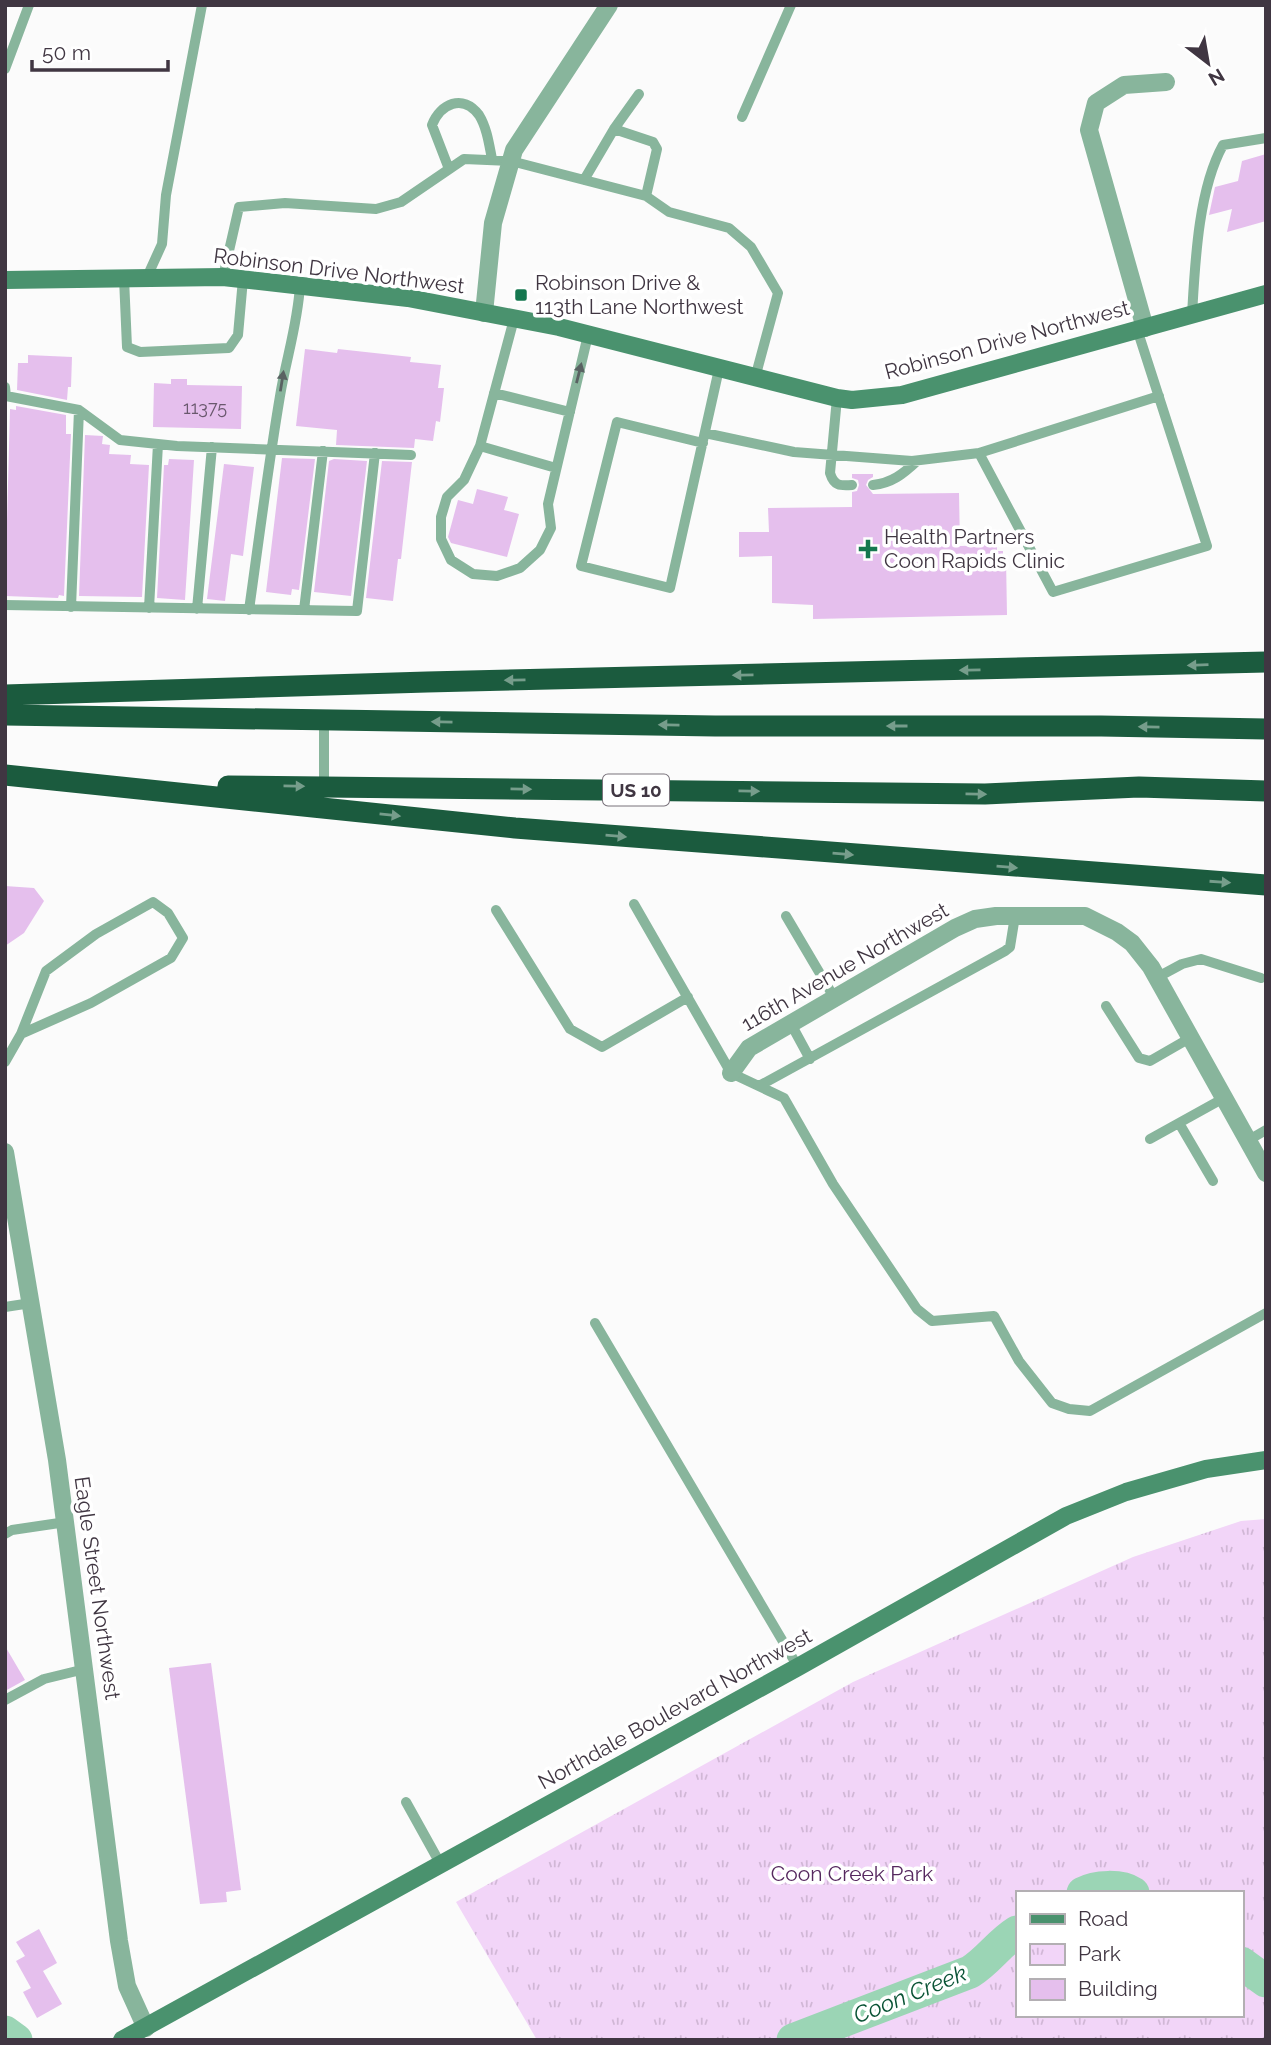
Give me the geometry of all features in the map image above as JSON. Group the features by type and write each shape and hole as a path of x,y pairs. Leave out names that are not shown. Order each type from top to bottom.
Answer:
{"highway":[{"path":"5,695 427,682 1266,663"},
{"path":"5,715 715,726 1101,726 1266,729"},
{"path":"5,775 515,828 1266,885"},
{"name":"US 10","path":"5,775 213,785 324,787 985,794 1139,787 1266,791"}],"street":[{"path":"484,313 493,223 514,150 609,5"},
{"path":"1141,328 1089,130 1096,103 1124,85 1166,82"},
{"name":"Robinson Drive Northwest","path":"5,280 223,277 408,298 588,334 719,369 852,400 902,394 1266,294"},
{"name":"Robinson Drive Northwest","path":"1192,315 1266,283"},
{"name":"116th Avenue Northwest","path":"731,1073 750,1048 965,923 975,919 1015,916 1085,916 1132,943 1156,978 1266,1173"},
{"name":"Eagle Street Northwest","path":"5,1152 66,1522 119,1941 127,1986 146,2028"},
{"name":"Northdale Boulevard Northwest","path":"122,2040 1066,1516 1126,1492 1206,1469 1266,1460"}],"lane":[{"path":"5,69 29,5"},
{"path":"147,277 162,244 166,195 202,5"},
{"path":"742,117 791,5"},
{"path":"584,180 614,129 639,94"},
{"path":"449,169 432,125 436,113 448,104 464,104 478,113 486,130 492,159"},
{"path":"614,129 653,142 657,149 646,196"},
{"path":"1192,315 1196,244 1214,161 1223,145 1266,138"},
{"path":"223,277 239,207 285,203 376,209 401,202 464,159 511,161 646,196 669,212 729,228 751,247 778,293 755,377"},
{"path":"124,278 127,347 140,352 229,348 237,335 243,279"},
{"path":"249,610 271,448 300,285"},
{"path":"514,319 480,446 464,480 447,497 441,517 441,539 451,560 473,574 497,576 520,568 540,550 551,528 548,504 588,334"},
{"path":"979,453 1053,592 1207,546 1159,396 1141,328"},
{"path":"719,369 704,438 670,588 581,566 617,422 704,438 794,452 917,461 979,453 1159,396"},
{"path":"6,393 79,410 121,440 212,447 411,455"},
{"path":"494,393 570,412"},
{"path":"837,398 830,473 839,486 852,485"},
{"path":"71,607 79,410"},
{"path":"149,608 158,444"},
{"path":"480,446 556,468"},
{"path":"197,609 212,447"},
{"path":"304,610 323,450"},
{"path":"5,605 357,611 375,453"},
{"path":"873,485 888,483 917,461"},
{"path":"324,720 324,787"},
{"path":"5,1062 21,1034 46,971 96,934 153,902 168,913 183,938 172,958 91,1003 21,1034"},
{"path":"634,904 731,1073 784,1098 833,1184 917,1309 932,1321 994,1317 1019,1361 1052,1403 1090,1412 1266,1313"},
{"path":"496,910 570,1029 602,1046 688,997"},
{"path":"786,916 835,999"},
{"path":"759,1086 1005,951 1010,947 1015,916"},
{"path":"1156,978 1182,964 1201,959 1261,978"},
{"path":"1106,1006 1139,1058 1150,1061 1190,1038"},
{"path":"791,1024 810,1059"},
{"path":"1150,1139 1224,1098"},
{"path":"1180,1123 1213,1181"},
{"path":"1247,1141 1266,1130"},
{"path":"5,1307 31,1303"},
{"path":"595,1323 798,1667"},
{"path":"5,1534 12,1530 66,1522"},
{"path":"5,1700 44,1679 85,1669"},
{"path":"406,1802 440,1865"}],"green space":[{"name":"Coon Creek Park","path":"1266,1519 1266,2040 537,2040 456,1902 853,1682 1133,1557 1241,1521"}],"building":[{"path":"1266,154 1266,221 1227,232 1232,209 1209,215 1215,187 1238,181 1242,161"},
{"path":"305,349 337,353 338,349 411,357 410,362 441,365 438,388 444,388 440,422 436,421 433,441 415,439 414,448 336,445 337,430 296,426"},
{"path":"28,355 72,357 71,387 68,387 67,400 17,390 18,363 28,363"},
{"path":"171,379 187,379 187,385 242,386 241,429 153,427 154,383 171,384"},
{"path":"16,406 66,415 66,434 71,434 64,596 59,595 58,598 5,596 10,409 16,410"},
{"path":"85,435 103,436 102,444 110,445 109,454 131,455 130,464 149,465 142,597 79,596"},
{"path":"282,458 315,459 299,590 292,589 291,595 266,592"},
{"path":"169,459 194,460 185,600 157,598 164,465 168,465"},
{"path":"329,461 367,461 351,596 314,592"},
{"path":"382,461 412,462 401,559 398,559 393,601 366,598"},
{"path":"224,464 254,467 243,556 231,554 225,601 207,599"},
{"name":"Health Partners Coon Rapids Clinic","path":"852,474 873,474 866,485 873,494 959,493 960,546 997,545 997,551 1003,551 1003,558 1006,558 1007,615 813,619 813,605 772,603 772,556 739,557 739,532 769,532 768,508 852,507 852,492 857,491 859,485 858,480 852,478"},
{"path":"477,489 508,497 504,510 519,514 507,557 451,543 448,537 458,500 473,504"},
{"path":"5,886 34,888 44,901 24,933 5,946"},
{"path":"5,1646 25,1680 5,1691"},
{"path":"211,1663 241,1890 226,1892 227,1902 200,1904 169,1668"},
{"path":"39,1929 57,1963 43,1971 62,2004 37,2018 23,1992 31,1988 16,1961 25,1956 16,1942"}],"waterway":[{"name":"Coon Creek","path":"1089,1891 1108,1887 1130,1891"},
{"name":"Coon Creek","path":"793,2040 970,1972 1016,1933"},
{"name":"Coon Creek","path":"1243,1964 1266,1981"},
{"name":"Coon Creek","path":"5,2032 16,2040"}],"place":[{"name":"Robinson Drive & 113th Lane Northwest","path":"521,295"},
{"name":"Health Partners Coon Rapids Clinic","path":"868,549"}]}
